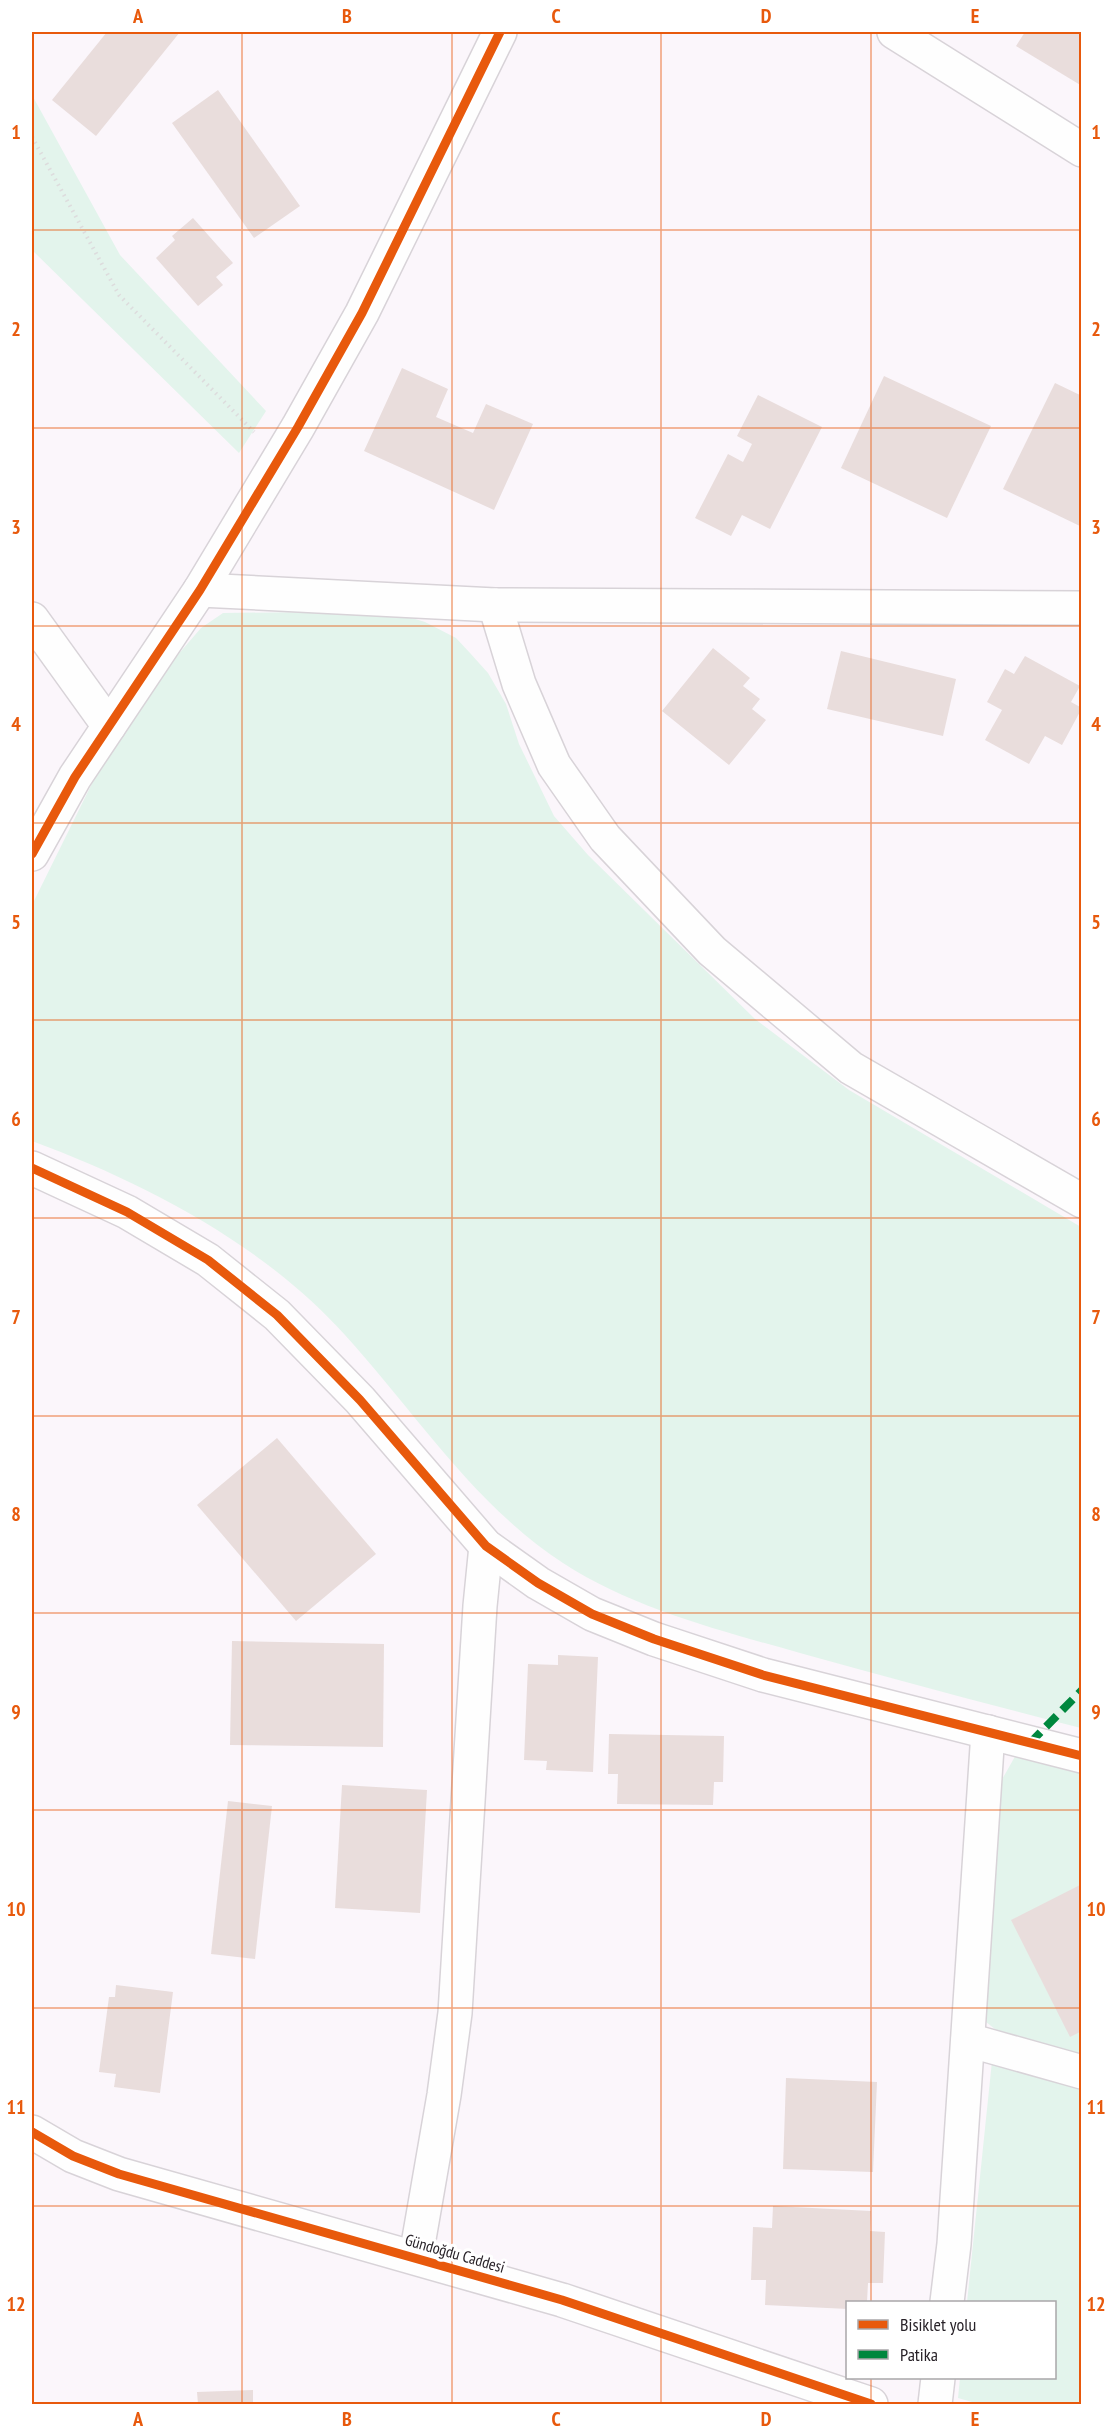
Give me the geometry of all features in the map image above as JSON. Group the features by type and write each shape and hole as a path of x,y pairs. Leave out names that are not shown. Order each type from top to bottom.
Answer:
{"street":[{"path":"32,855 75,777 200,590 280,458 362,313 500,32"},
{"path":"894,32 1082,150"},
{"path":"200,590 495,605 1082,608"},
{"path":"495,605 519,684 554,765 605,838 712,951 851,1068 1082,1201"},
{"path":"33,624 109,726"},
{"path":"32,1168 127,1212 208,1260 277,1315 360,1400 486,1546 538,1583 592,1614 654,1639 763,1675 1082,1756"},
{"path":"416,2256 444,2095 455,2013 480,1606 486,1546"},
{"path":"947,2301 968,2040 988,1732"},
{"path":"968,2040 1082,2072"},
{"name":"Gündoğdu Caddesi","path":"32,2132 73,2156 118,2174 182,2194 416,2256 562,2300 871,2404"},
{"path":"935,2404 938,2379"}],"path":[{"path":"32,138 118,295 280,458"}],"shaded area":[{"path":"32,95 120,255 266,411 239,453 32,250"},
{"path":"389,611 425,622 456,638 488,673 506,704 519,744 554,816 588,855 755,1019 849,1090 1081,1227 1081,1728 708,1627 648,1606 590,1579 531,1540 501,1514 473,1486 345,1335 313,1302 277,1272 240,1245 159,1197 117,1176 32,1141 32,905 107,753 163,672 201,628 223,613"},
{"path":"1017,1753 1081,1769 1081,2060 1000,2033 986,2022 1000,1783"},
{"path":"992,2061 1081,2087 1081,2404 979,2404 958,2398 960,2379 1056,2379 1056,2301 967,2301"}],"building":[{"path":"107,32 180,32 96,136 52,100"},
{"path":"1025,32 1082,32 1082,86 1016,46"},
{"path":"218,90 300,206 254,238 172,123"},
{"path":"193,218 233,263 216,277 223,285 198,306 156,258 175,240 172,236"},
{"path":"402,368 448,389 436,417 473,433 486,404 533,424 494,510 364,451"},
{"path":"884,376 991,426 947,518 841,468"},
{"path":"1055,383 1082,396 1082,527 1003,489"},
{"path":"758,395 822,427 770,529 742,515 731,536 695,518 728,454 743,462 752,444 737,436"},
{"path":"713,648 750,678 743,686 760,699 752,709 766,720 729,765 662,711"},
{"path":"841,651 956,679 943,736 827,709"},
{"path":"1025,656 1080,686 1071,702 1082,708 1062,745 1045,736 1029,764 985,740 1002,710 987,702 1005,669 1014,674"},
{"path":"277,1438 376,1554 296,1621 197,1505"},
{"path":"232,1641 384,1644 383,1747 230,1745"},
{"path":"558,1655 598,1657 593,1772 546,1770 547,1761 524,1760 528,1664 558,1665"},
{"path":"609,1734 724,1736 723,1782 714,1782 713,1805 617,1804 618,1774 608,1774"},
{"path":"342,1785 427,1790 420,1913 335,1908"},
{"path":"228,1801 272,1806 255,1959 211,1954"},
{"path":"1082,1884 1082,2031 1070,2037 1011,1920"},
{"path":"116,1985 173,1992 160,2093 114,2087 116,2074 99,2072 109,1997 115,1997"},
{"path":"786,2078 877,2082 873,2172 783,2169"},
{"path":"773,2206 871,2211 870,2231 885,2232 883,2283 868,2283 867,2301 846,2301 846,2309 765,2305 766,2280 751,2280 753,2227 772,2228"},
{"path":"253,2390 253,2404 198,2404 197,2392"}],"marked path":[{"path":"1030,1743 1082,1690"}],"cycle path":[{"path":"32,854 75,777 200,590 298,427 362,313 500,32"},
{"path":"32,1168 127,1212 208,1260 277,1315 360,1400 486,1546 538,1583 592,1614 654,1639 763,1675 1082,1756"},
{"path":"32,2132 73,2156 119,2174 562,2300 871,2404"}]}
